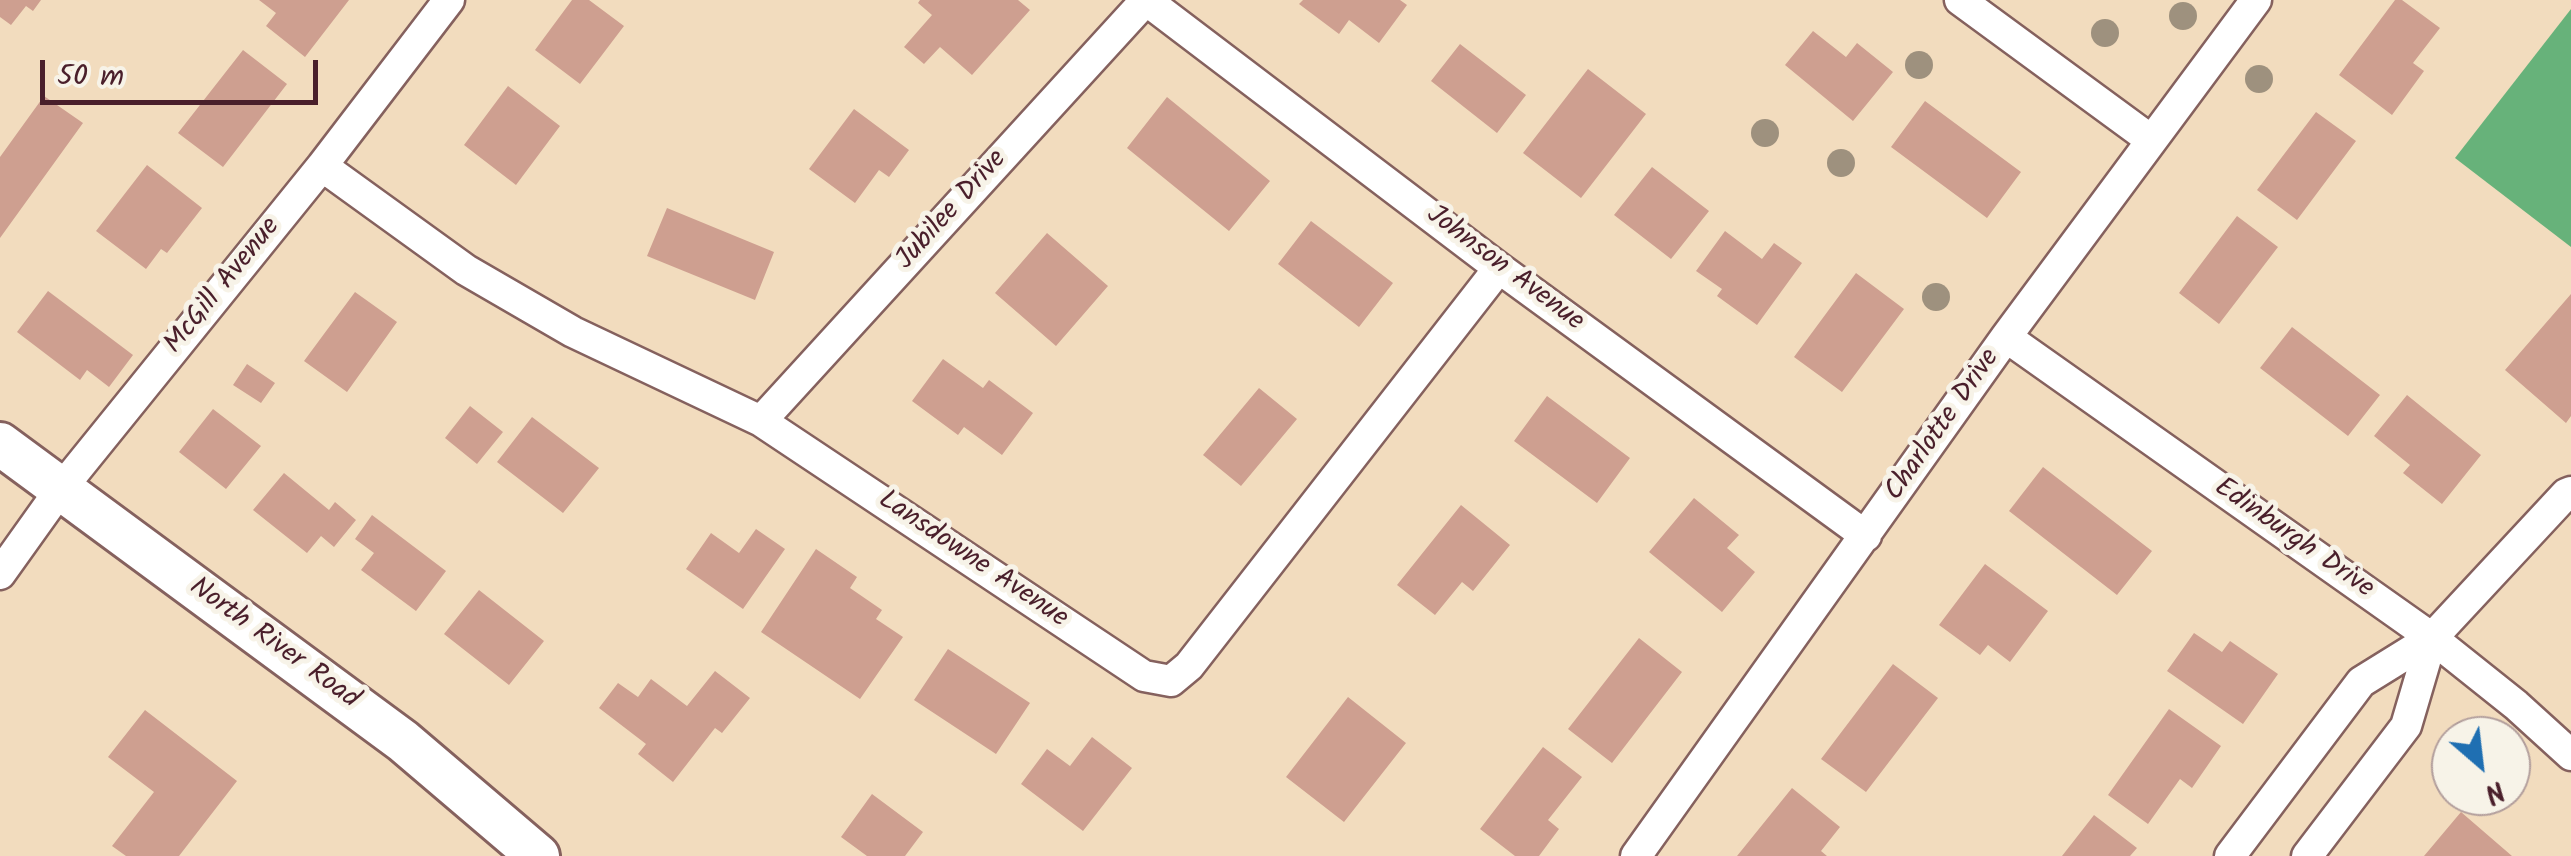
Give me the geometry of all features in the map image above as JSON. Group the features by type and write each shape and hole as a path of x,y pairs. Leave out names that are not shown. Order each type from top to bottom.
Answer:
{"main road":[{"name":"North River Road","path":"0,444 404,741 538,856"}],"street":[{"name":"McGill Avenue","path":"0,574 60,490 322,166 449,0"},
{"name":"Johnson Avenue","path":"1146,0 1500,268 1866,536"},
{"name":"Jubilee Drive","path":"761,421 1146,0"},
{"path":"1960,0 2151,140"},
{"name":"Charlotte Drive","path":"1636,856 2006,337 2256,0"},
{"name":"Lansdowne Avenue","path":"322,166 466,270 557,324 761,421 1144,676 1171,681 1189,666 1500,268"},
{"name":"Edinburgh Drive","path":"2006,337 2432,638 2571,755"},
{"path":"2230,856 2361,682 2432,638 2571,492"},
{"path":"2307,856 2406,726 2432,638"}],"green space":[{"path":"2571,9 2571,247 2455,158"}],"building":[{"path":"0,0 41,0 33,11 26,6 11,25 0,17"},
{"path":"259,0 349,0 305,57 266,26 276,13"},
{"path":"572,0 589,0 624,26 580,84 535,50"},
{"path":"1018,0 1030,10 972,75 940,47 924,64 904,47 932,15 918,3"},
{"path":"1303,0 1400,0 1407,5 1379,43 1349,20 1339,34 1299,4"},
{"path":"2395,0 2402,0 2440,28 2413,63 2424,71 2392,115 2339,75"},
{"path":"1813,31 1846,57 1857,43 1893,72 1853,121 1785,65"},
{"path":"1460,44 1526,95 1497,133 1431,81"},
{"path":"243,50 287,84 223,167 178,133"},
{"path":"1588,69 1646,114 1581,198 1523,153"},
{"path":"508,86 560,126 516,185 464,145"},
{"path":"44,96 83,123 0,238 0,157"},
{"path":"1167,97 1270,181 1229,231 1127,148"},
{"path":"1925,101 2021,172 1987,218 1891,147"},
{"path":"854,109 909,150 889,177 879,170 855,203 809,169"},
{"path":"2316,112 2356,141 2297,220 2257,190"},
{"path":"147,165 202,208 167,253 161,249 146,269 96,231"},
{"path":"1652,167 1709,211 1671,259 1614,215"},
{"path":"667,208 774,252 755,300 647,256"},
{"path":"2237,216 2278,247 2219,324 2179,293"},
{"path":"1311,221 1393,283 1359,327 1278,264"},
{"path":"1725,231 1762,259 1774,243 1802,263 1757,325 1717,296 1722,289 1696,271"},
{"path":"1047,233 1108,286 1056,346 995,293"},
{"path":"1856,273 1904,309 1842,392 1794,357"},
{"path":"48,291 133,355 109,387 87,370 80,380 17,332"},
{"path":"355,292 397,322 347,392 304,361"},
{"path":"2571,294 2571,416 2566,423 2505,370"},
{"path":"2292,327 2380,395 2348,436 2260,368"},
{"path":"943,359 983,388 989,380 1033,413 1002,455 964,427 958,435 912,401"},
{"path":"247,364 275,383 261,403 233,385"},
{"path":"1259,388 1297,419 1241,486 1203,455"},
{"path":"2407,395 2481,455 2442,504 2403,473 2410,465 2374,436"},
{"path":"1547,396 1630,458 1597,503 1514,441"},
{"path":"470,406 503,432 477,464 445,438"},
{"path":"213,409 261,446 226,489 179,452"},
{"path":"532,417 599,468 563,513 497,462"},
{"path":"2043,467 2152,551 2117,595 2009,511"},
{"path":"284,473 329,510 335,502 356,520 334,547 321,536 307,553 253,510"},
{"path":"1694,498 1739,535 1727,548 1755,572 1722,612 1649,552"},
{"path":"1461,505 1510,545 1473,591 1462,582 1435,615 1397,585"},
{"path":"372,515 446,571 416,611 361,570 374,553 355,539"},
{"path":"756,529 785,549 743,609 686,569 711,533 739,553"},
{"path":"816,549 857,577 850,588 882,610 876,619 903,637 860,699 761,632"},
{"path":"1985,564 2048,611 2010,662 1988,645 1980,655 1939,625"},
{"path":"479,590 544,641 509,685 444,634"},
{"path":"2194,633 2222,652 2230,641 2278,674 2243,724 2167,671"},
{"path":"1639,638 1682,672 1612,763 1568,729"},
{"path":"948,649 1030,703 996,754 914,700"},
{"path":"1893,664 1938,698 1866,792 1821,759"},
{"path":"715,671 750,698 722,733 715,728 673,782 638,754 646,744 599,708 618,683 638,697 651,679 687,706"},
{"path":"1348,697 1406,743 1344,822 1286,777"},
{"path":"2169,709 2221,746 2192,788 2180,779 2148,824 2108,795"},
{"path":"145,710 237,781 179,856 126,856 112,846 154,792 108,757"},
{"path":"1092,737 1132,768 1083,831 1021,784 1047,749 1070,766"},
{"path":"1543,747 1582,777 1548,820 1559,829 1539,856 1515,856 1480,829"},
{"path":"1792,788 1840,827 1821,851 1827,856 1737,856"},
{"path":"872,794 923,832 905,856 867,856 841,837"},
{"path":"2094,815 2137,848 2130,856 2062,856"},
{"path":"2458,816 2466,816 2512,856 2424,856"}]}
